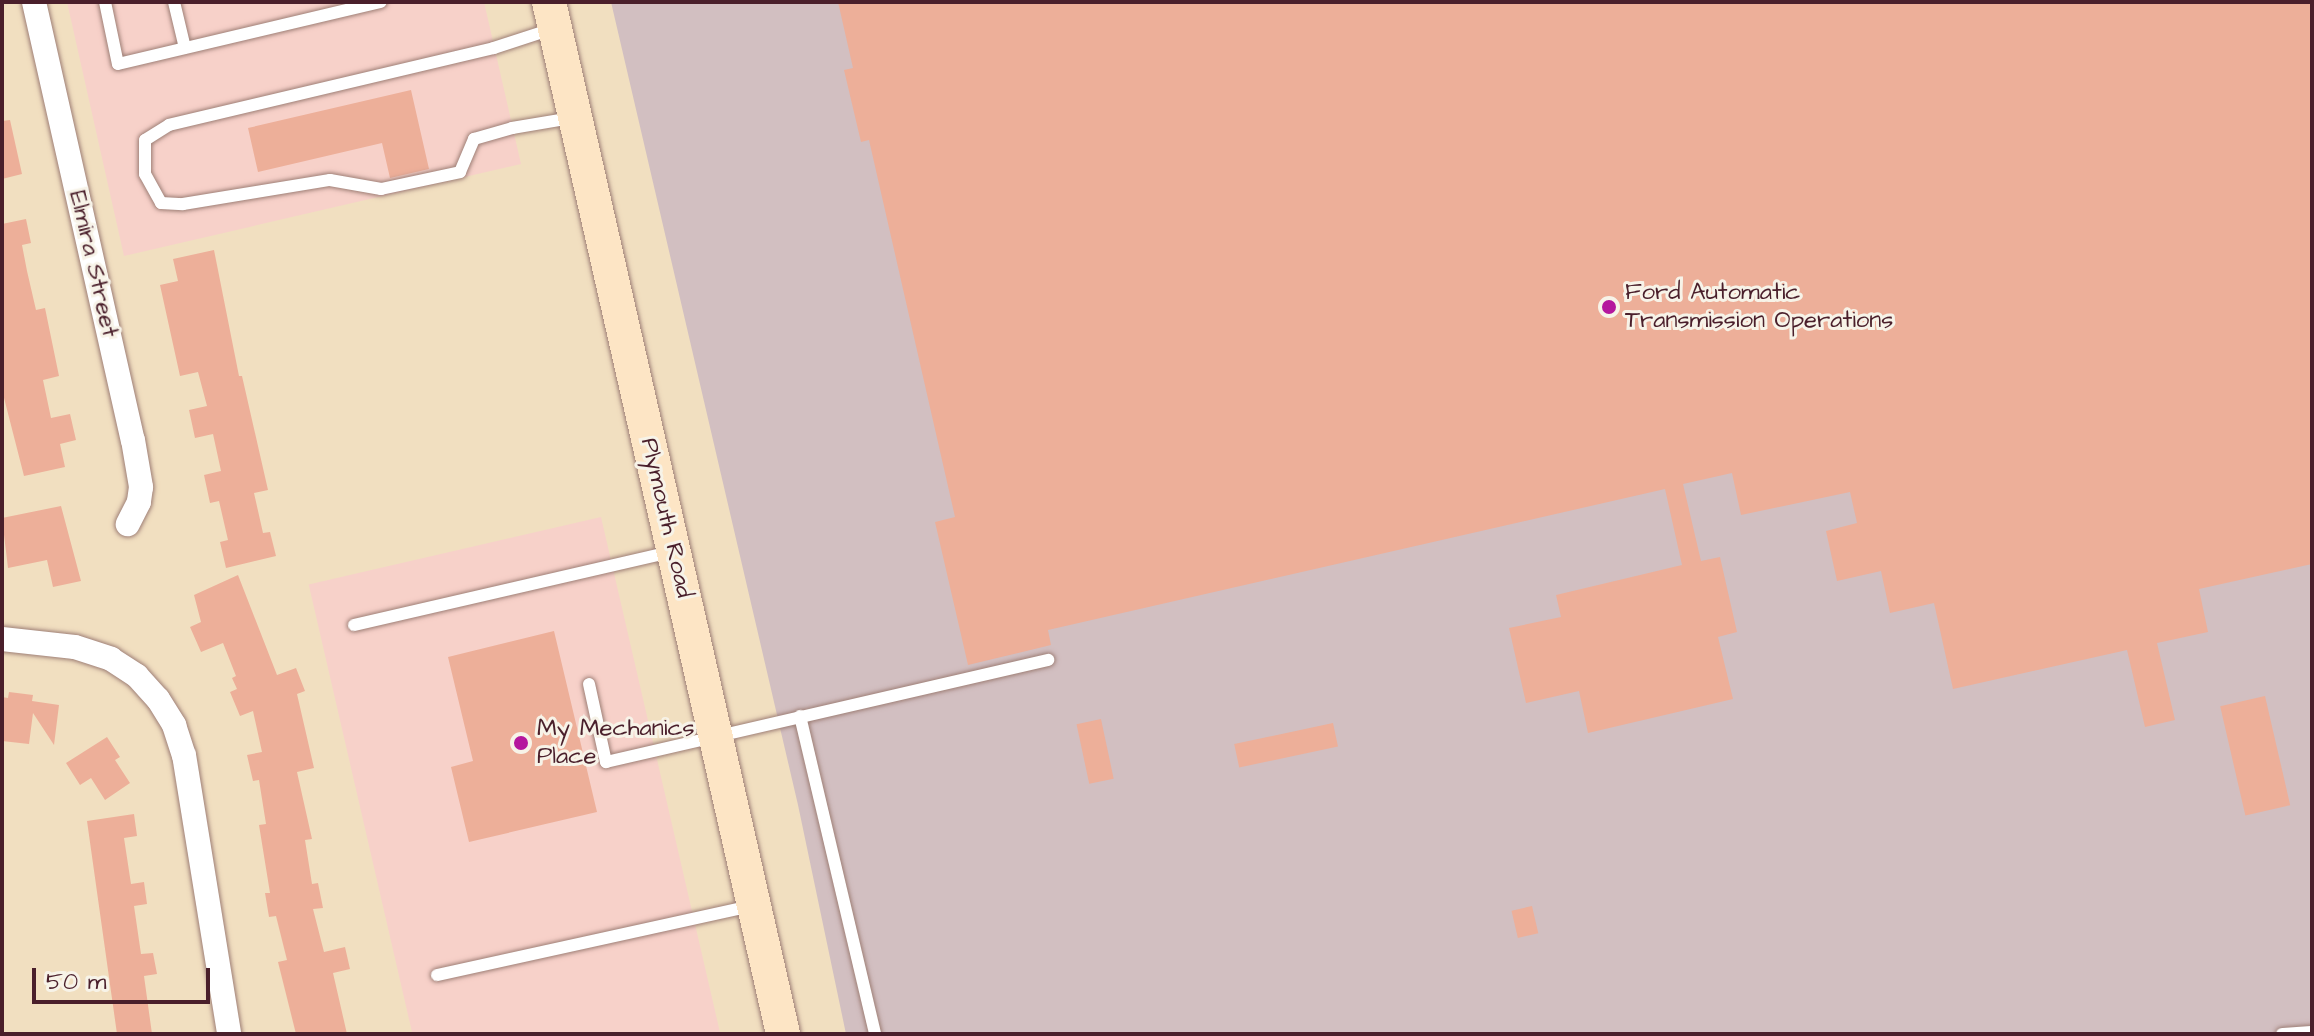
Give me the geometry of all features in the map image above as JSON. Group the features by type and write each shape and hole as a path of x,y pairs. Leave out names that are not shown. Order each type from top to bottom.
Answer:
{"main road":[{"name":"Plymouth Road","path":"552,15 783,1034"}],"street":[{"name":"Elmira Street","path":"34,2 133,440 141,487 139,502 128,524"},
{"path":"2,639 75,647 111,659 137,676 158,699 174,725 184,755 229,1034"}],"lane":[{"path":"105,2 118,64 381,2"},
{"path":"174,2 185,48"},
{"path":"552,15 494,48 169,125 145,140 145,174 161,203 183,204 330,180 381,189 460,172 474,139 512,128 575,118"},
{"path":"354,625 674,551"},
{"path":"589,684 606,762 1048,660"},
{"path":"800,716 875,1034"},
{"path":"437,975 754,905"},
{"path":"2282,1034 2312,1032"}],"shaded area":[{"path":"67,2 484,2 521,164 124,256"},
{"path":"611,2 2312,2 2312,1034 846,1034 798,805"},
{"path":"601,517 720,1034 412,1034 309,584"}],"building":[{"name":"Ford Automatic Transmission Operations","path":"838,2 2312,2 2312,564 2199,589 2208,632 2157,643 2175,720 2145,727 2127,650 1953,689 1934,603 1890,613 1881,571 1837,581 1826,531 1857,523 1850,492 1741,515 1732,473 1683,484 1701,561 1720,557 1737,632 1718,637 1733,699 1588,733 1579,691 1526,703 1509,628 1561,617 1556,595 1682,565 1665,489 1048,630 1051,645 968,665 935,522 955,517 869,140 861,142 844,70 853,68"},
{"path":"411,90 429,169 390,178 382,143 258,172 248,128"},
{"path":"10,120 22,174 2,179 2,121"},
{"path":"26,219 31,243 22,245 27,271 36,310 45,308 59,376 43,380 51,418 70,414 76,440 60,444 65,467 24,476 2,390 2,224"},
{"path":"214,250 239,376 242,376 268,490 254,493 263,533 270,532 276,556 226,568 220,542 228,540 219,501 210,503 204,475 221,471 213,434 195,438 189,410 207,406 198,372 180,376 160,285 178,281 173,259"},
{"path":"61,506 81,581 53,587 47,560 8,568 2,518"},
{"path":"238,575 277,675 296,668 305,691 297,694 314,768 297,772 312,839 305,840 312,884 318,883 323,908 313,909 324,952 345,947 350,969 333,973 347,1034 296,1034 278,962 287,960 276,916 269,917 265,893 270,893 259,825 266,824 259,780 253,781 247,755 262,752 253,711 240,716 230,692 237,689 232,678 236,676 223,643 201,652 190,627 201,622 194,595"},
{"path":"554,631 597,812 469,842 451,767 473,761 448,657"},
{"path":"9,692 33,695 32,701 59,705 54,745 33,713 29,744 2,741 2,697 8,698"},
{"path":"2265,696 2290,805 2245,815 2220,706"},
{"path":"1101,719 1114,779 1089,784 1077,724"},
{"path":"1333,723 1338,746 1239,767 1234,744"},
{"path":"107,737 120,757 115,760 130,783 105,800 91,778 80,785 66,763"},
{"path":"134,814 137,836 124,838 131,884 144,882 147,904 134,906 141,954 153,953 157,974 144,976 152,1034 117,1034 87,821"},
{"path":"1532,906 1538,933 1518,938 1512,911"}],"place":[{"name":"Ford Automatic Transmission Operations","path":"1609,307"},
{"name":"My Mechanics Place","path":"521,743"}]}
